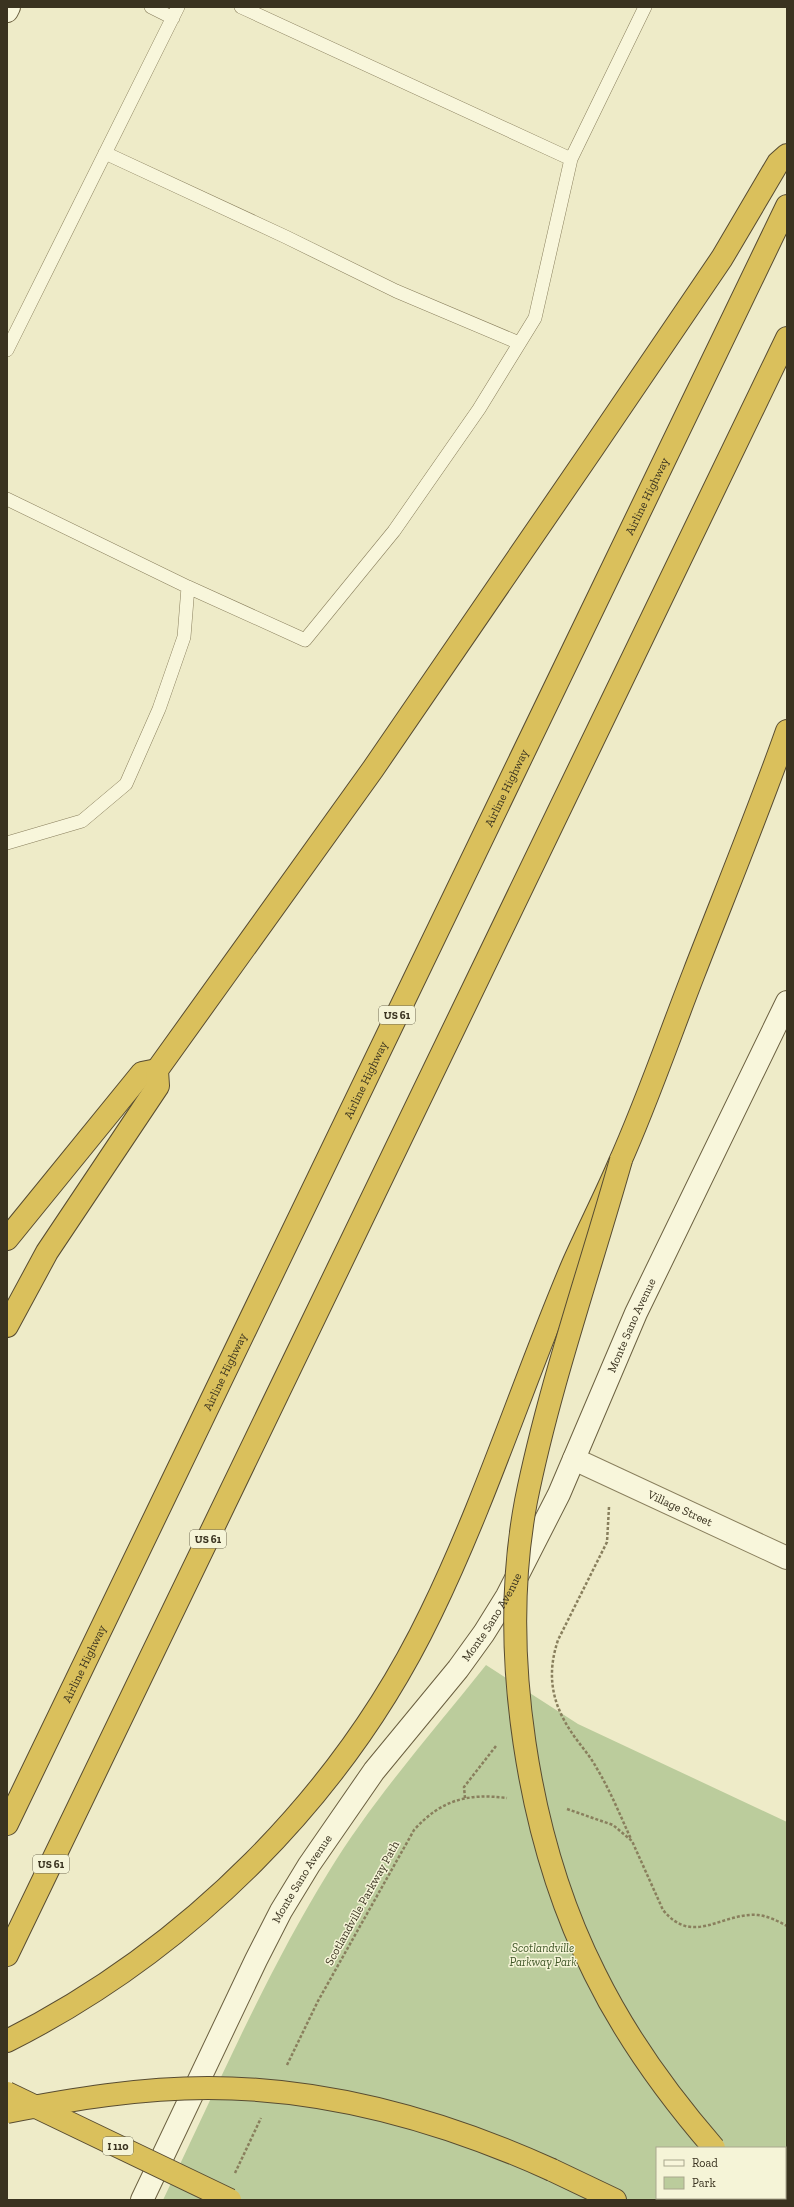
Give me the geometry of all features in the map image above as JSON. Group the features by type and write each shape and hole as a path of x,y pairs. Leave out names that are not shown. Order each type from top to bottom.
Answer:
{"highway":[{"path":"7,1326 47,1252 158,1086 157,1070 281,900 378,762 713,270 778,163 787,155"},
{"name":"Airline Highway","path":"7,1824 787,206"},
{"name":"US 61","path":"7,1955 787,338"},
{"path":"7,2042 48,2020 117,1975 192,1917 271,1844 316,1793 357,1739 414,1648 445,1584 573,1264 621,1160 785,737"},
{"path":"7,1239 142,1073 157,1070"},
{"path":"621,1160 550,1400 526,1503 518,1569 515,1635 521,1716 527,1754 545,1842 557,1882 594,1973 614,2010 659,2079 713,2147"},
{"path":"7,2112 46,2104 148,2091 208,2088 304,2095 394,2112 477,2138 520,2155 615,2200"},
{"name":"I 110","path":"7,2093 230,2200"}],"street":[{"path":"7,11 9,7"},
{"name":"Monte Sano Avenue","path":"142,2200 281,1911 313,1859 370,1777 458,1669 484,1633 533,1546 559,1494 636,1313 787,1002"},
{"name":"Village Street","path":"574,1459 787,1558"}],"lane":[{"path":"7,350 176,12 151,7"},
{"path":"241,7 572,159"},
{"path":"7,499 188,587 305,640 394,532 479,408 535,318 572,159 645,7"},
{"path":"105,153 286,237 396,291 519,343"},
{"path":"7,843 82,821 126,784 159,709 184,637 188,587"}],"path":[{"path":"611,1477 607,1542 558,1640 553,1657 552,1675 554,1699 569,1729 596,1767 632,1841 663,1910 670,1919 682,1925 696,1928 710,1926 739,1916 759,1915 787,1926"},
{"name":"Scotlandville Parkway Path","path":"284,2072 318,2001 414,1830 427,1816 444,1804 484,1795 513,1798"},
{"path":"563,1808 613,1825 632,1841"},
{"path":"232,2179 263,2115"}],"green space":[{"name":"Scotlandville Parkway Park","path":"486,1665 578,1724 787,1822 787,2200 163,2200 262,1993 305,1912 345,1846 424,1741"}]}
